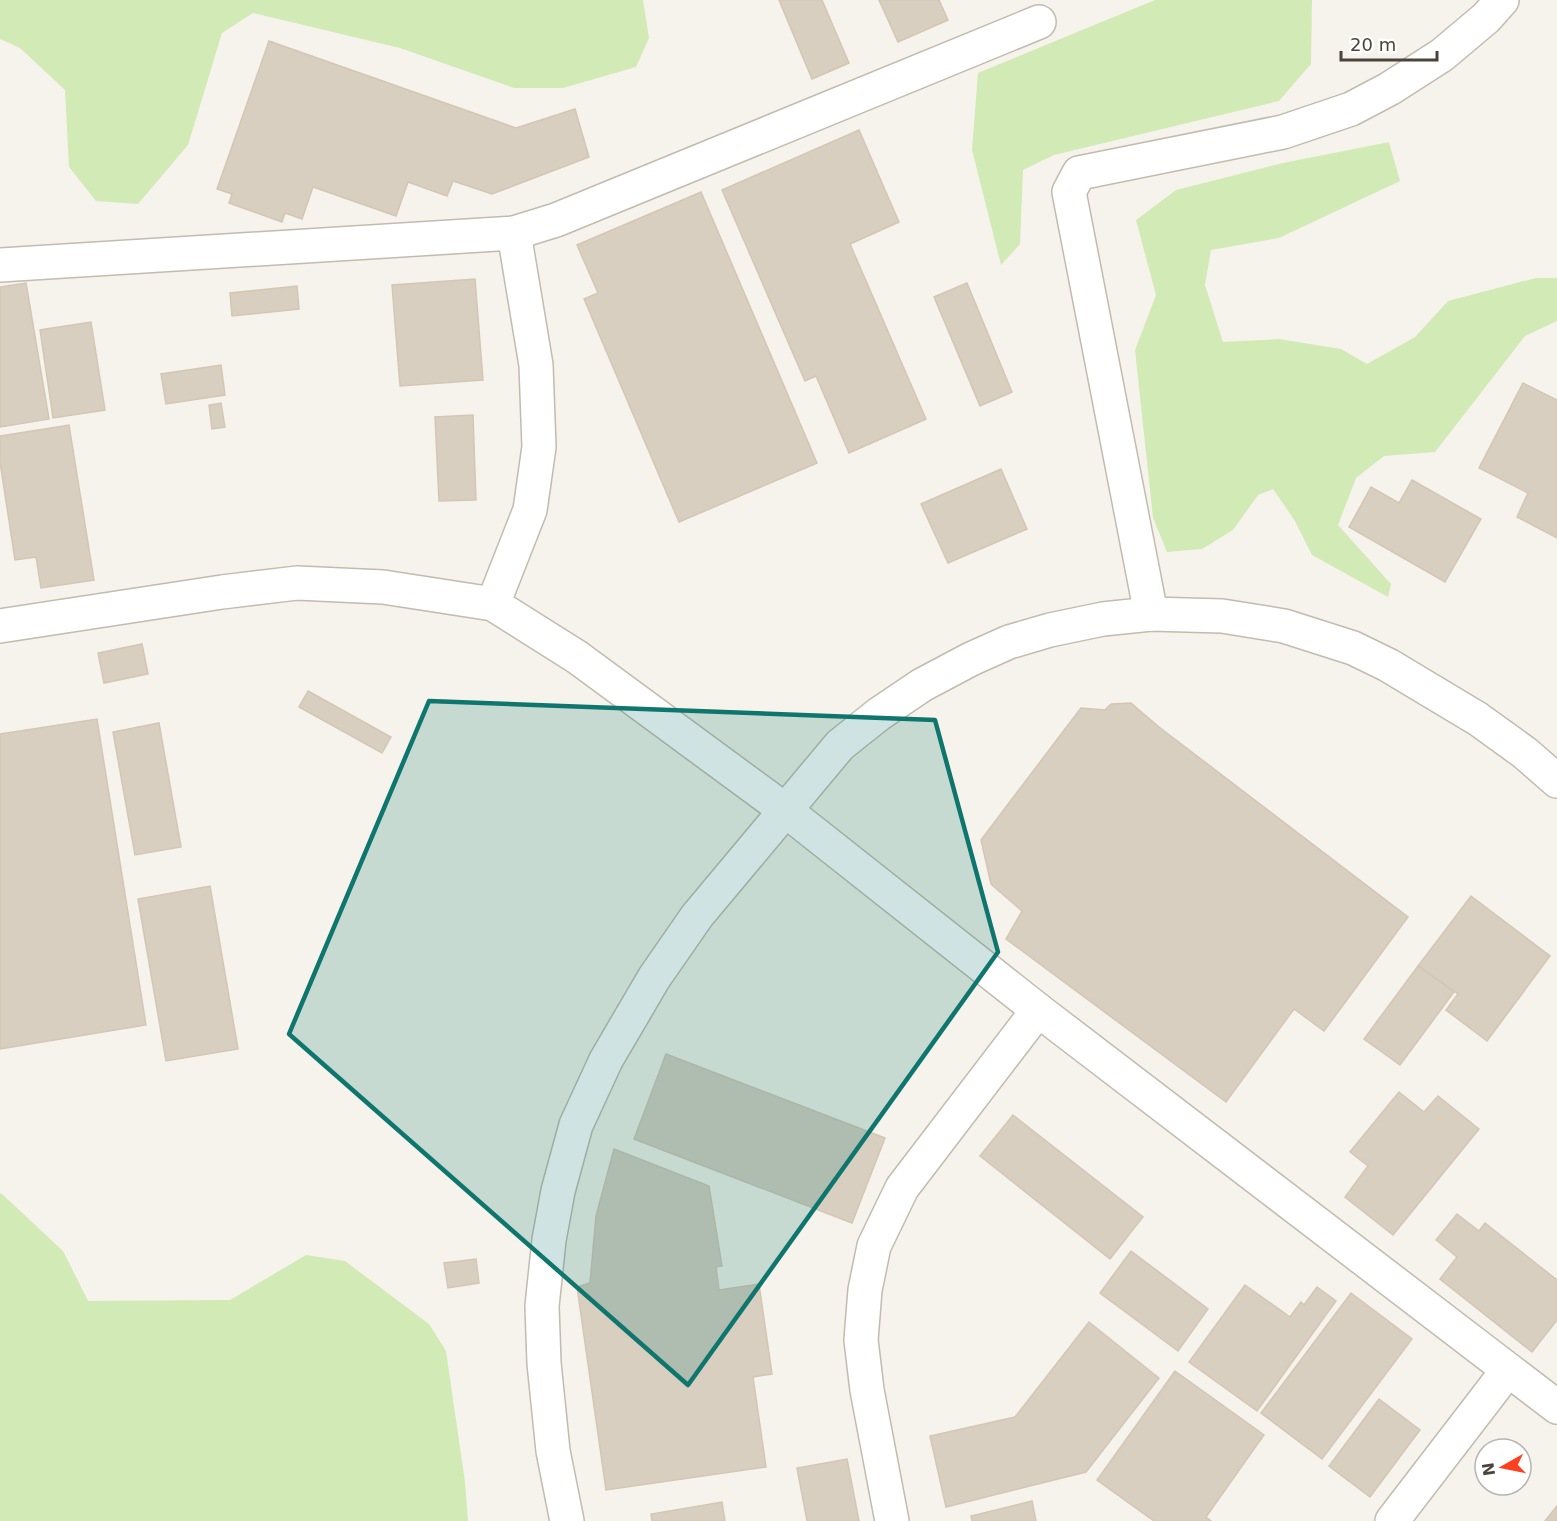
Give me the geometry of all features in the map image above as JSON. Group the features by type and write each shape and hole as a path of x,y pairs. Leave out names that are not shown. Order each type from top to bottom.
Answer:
{"street":[{"path":"1151,614 1069,192 1079,173 1284,132 1351,109 1389,89 1442,55 1486,18 1502,0"},
{"path":"0,265 514,233 556,220 1039,22"},
{"path":"493,604 530,510 539,447 536,365 514,233"},
{"path":"0,626 222,592 297,583 382,587 493,604 577,657 785,810 1038,1010 1557,1407"},
{"path":"567,1521 553,1451 544,1363 542,1306 549,1240 558,1191 576,1125 606,1060 654,978 697,916 840,746 879,714 922,685 971,659 1008,642 1050,630 1103,619 1151,614 1222,616 1284,626 1353,648 1388,665 1478,719 1525,753 1557,782"},
{"path":"892,1521 867,1390 861,1340 865,1290 874,1246 902,1188 1038,1010"},
{"path":"1392,1521 1508,1370"}],"highlighted area":[{"path":"429,701 935,720 998,952 688,1385 289,1034"}],"green space":[{"path":"0,0 643,0 649,38 636,67 563,88 514,88 400,48 253,13 222,33 188,145 138,204 96,201 69,167 65,90 20,48 0,39"},
{"path":"1155,0 1312,0 1311,64 1279,101 1054,155 1023,170 1020,244 1001,265 972,150 978,73"},
{"path":"1389,142 1400,181 1279,238 1211,250 1205,285 1223,342 1279,339 1341,349 1367,364 1415,337 1448,301 1536,278 1557,278 1557,321 1525,336 1435,452 1384,456 1356,478 1338,525 1391,584 1388,597 1312,555 1295,521 1273,489 1258,495 1233,530 1202,549 1167,552 1153,518 1135,350 1156,295 1136,220 1176,190 1283,163"},
{"path":"0,1193 63,1251 88,1301 230,1300 306,1255 345,1261 429,1324 446,1351 465,1482 468,1521 0,1521"}],"building":[{"path":"779,0 822,0 849,63 812,79"},
{"path":"879,0 939,0 948,20 898,42"},
{"path":"269,41 516,128 575,109 589,157 492,194 453,181 447,196 408,182 396,216 313,187 302,219 285,213 282,222 229,203 232,194 217,189"},
{"path":"859,130 899,222 850,244 926,419 849,453 816,376 805,381 722,190"},
{"path":"701,192 817,463 679,522 584,299 598,293 577,245"},
{"path":"475,279 483,380 400,386 392,285"},
{"path":"26,283 49,419 0,427 0,287"},
{"path":"967,283 1012,392 980,406 934,297"},
{"path":"297,286 299,309 232,316 230,293"},
{"path":"91,322 105,410 53,418 40,330"},
{"path":"221,365 225,395 166,404 161,374"},
{"path":"1523,383 1557,400 1557,538 1517,517 1528,493 1479,468"},
{"path":"221,403 225,427 212,429 209,405"},
{"path":"473,415 476,500 439,501 435,417"},
{"path":"69,425 94,580 41,588 36,557 15,560 0,462 0,436"},
{"path":"1001,469 1027,529 948,563 921,504"},
{"path":"1412,480 1481,519 1445,582 1349,527 1371,487 1399,503"},
{"path":"142,644 148,674 104,683 98,653"},
{"path":"308,691 391,737 382,753 299,707"},
{"path":"1131,703 1159,727 1408,917 1324,1031 1294,1009 1226,1102 1006,939 1022,911 991,884 981,840 1081,708 1105,710 1111,704"},
{"path":"97,719 146,1025 0,1049 0,734"},
{"path":"159,723 181,847 135,855 113,732"},
{"path":"210,886 238,1049 166,1061 138,899"},
{"path":"1471,896 1550,956 1487,1041 1446,1010 1458,994 1418,966"},
{"path":"1418,966 1454,992 1400,1065 1364,1039"},
{"path":"666,1054 885,1138 852,1223 634,1139"},
{"path":"1399,1092 1424,1112 1438,1096 1479,1129 1393,1235 1345,1197 1368,1166 1350,1152"},
{"path":"1013,1115 1143,1217 1110,1259 980,1156"},
{"path":"614,1149 709,1186 722,1266 716,1267 719,1290 759,1284 772,1374 753,1377 766,1467 606,1490 577,1287 590,1283 596,1216"},
{"path":"1457,1214 1479,1231 1485,1223 1557,1280 1557,1320 1532,1352 1440,1279 1457,1257 1436,1240"},
{"path":"1131,1251 1208,1309 1178,1351 1100,1293"},
{"path":"476,1259 479,1283 448,1288 444,1263"},
{"path":"1245,1285 1290,1317 1301,1302 1304,1305 1317,1287 1336,1301 1257,1411 1189,1362"},
{"path":"1351,1293 1412,1339 1322,1459 1261,1413"},
{"path":"1089,1322 1159,1378 1086,1472 946,1507 930,1436 1015,1417"},
{"path":"1175,1371 1264,1435 1206,1517 1211,1521 1154,1521 1097,1480"},
{"path":"1379,1399 1420,1430 1370,1497 1329,1466"},
{"path":"847,1459 859,1521 807,1521 797,1468"},
{"path":"1032,1501 1036,1521 972,1521 971,1516"},
{"path":"722,1502 725,1521 652,1521 651,1514"},
{"path":"1557,1506 1557,1521 1545,1521"}]}
